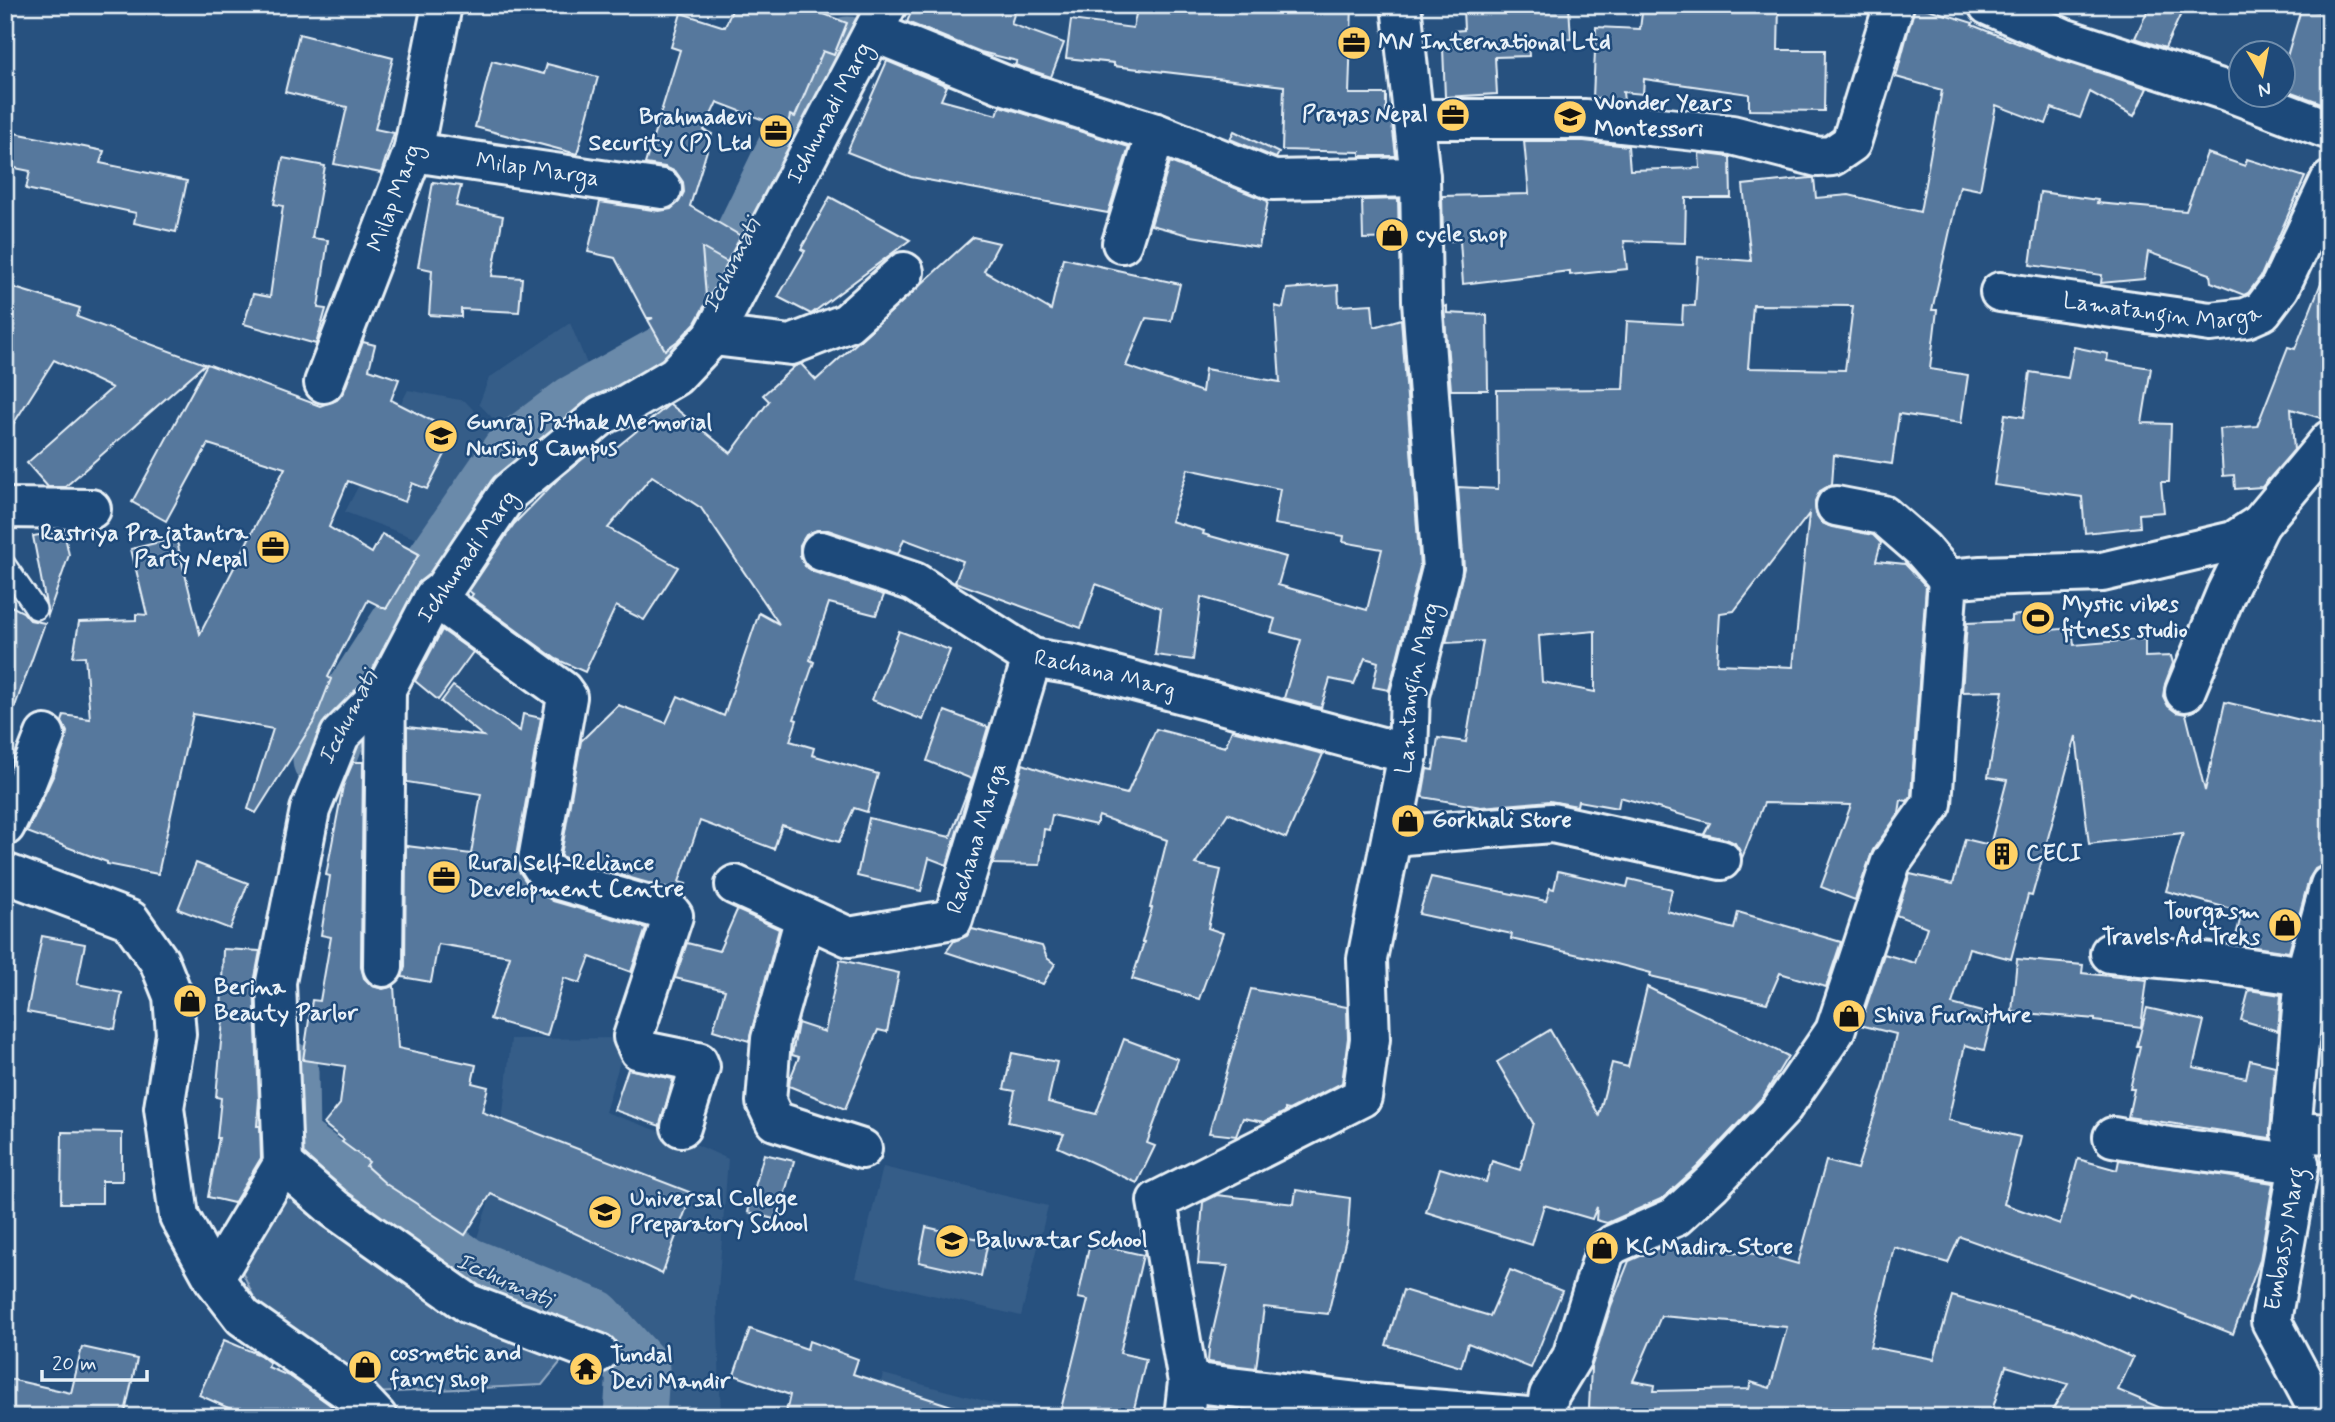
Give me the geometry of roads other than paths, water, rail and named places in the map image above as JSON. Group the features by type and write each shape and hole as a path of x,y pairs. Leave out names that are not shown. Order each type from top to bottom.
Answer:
{"street":[{"name":"Milap Marg","path":"324,383 413,152 442,5"},
{"name":"Lamtangin Marg","path":"1186,1400 1157,1201 1362,1097 1370,1039 1367,959 1408,754 1410,695 1443,569 1422,302 1420,177 1401,5"},
{"path":"1414,119 1585,119 1732,135 1818,157 1832,156 1851,143 1894,5"},
{"path":"1988,5 2063,38 2224,90 2330,130"},
{"path":"880,18 1002,85 1156,133 1273,180 1420,177"},
{"name":"Ichhunadi Marg","path":"283,1164 276,982 310,810 340,735 386,689 434,597 444,589 509,492 602,415 624,406 675,376 712,336 880,18"},
{"path":"1122,243 1156,133"},
{"name":"Milap Marga","path":"413,152 662,190"},
{"name":"Lamatangin Marga","path":"2000,292 2210,322 2246,318 2262,311 2280,288 2330,181"},
{"path":"712,336 791,345 847,323 904,272"},
{"path":"2185,692 2226,593 2260,524 2330,440"},
{"path":"1545,1417 1549,1395 1572,1357 1605,1251 1614,1244 1675,1217 1712,1183 1780,1111 1835,1031 1891,862 1932,804 1948,579 1922,549 1883,515 1836,506"},
{"path":"5,508 91,509"},
{"path":"1948,579 2102,572 2234,541 2260,524"},
{"name":"Rachana Marg","path":"821,551 914,582 1032,659 1074,665 1408,754"},
{"path":"434,597 562,690 567,697 537,860 545,871 559,880 670,912 673,916 633,1037 639,1050 698,1062 700,1068 681,1127"},
{"name":"Rachana Marga","path":"735,886 849,937 953,919 1032,659"},
{"path":"383,967 386,689"},
{"path":"5,825 46,735"},
{"path":"1392,836 1552,823 1721,860"},
{"path":"7,881 130,920 159,961 173,996 176,1034 164,1108 179,1216 214,1279 243,1317 361,1400 377,1417"},
{"name":"Embassy Marg","path":"2322,1417 2271,1321 2295,1148 2305,976 2330,885"},
{"path":"805,917 771,1040 766,1102 775,1121 862,1149"},
{"path":"2110,953 2222,964 2305,976"},
{"name":"Embassy Marg","path":"2295,1148 2330,1135"},
{"path":"2113,1137 2163,1146 2295,1148"},
{"path":"214,1279 283,1164 335,1209 469,1304 597,1353"},
{"path":"1186,1400 1384,1405 1528,1417"}],"lane":[{"path":"5,564 36,609"}],"waterway":[{"name":"Icchumati","path":"324,760 340,720 406,618 427,578 512,454 576,406 669,354 703,325 788,150 848,48"},
{"name":"Icchumati","path":"287,1072 288,1141 465,1268 593,1320 638,1369 635,1417"}],"place":[{"name":"MN International Ltd","path":"1354,43"},
{"name":"Prayas Nepal","path":"1453,115"},
{"name":"Wonder Years Montessori","path":"1570,117"},
{"name":"Brahmadevi Security (P) Ltd","path":"776,131"},
{"name":"cycle shop","path":"1392,235"},
{"name":"Gunraj Pathak Memorial Nursing Campus","path":"441,436"},
{"name":"Rastriya Prajatantra Party Nepal","path":"273,547"},
{"name":"Mystic vibes fitness studio","path":"2038,618"},
{"name":"Gorkhali Store","path":"1408,821"},
{"name":"CECI","path":"2002,854"},
{"name":"Rural Self-Reliance Development Centre","path":"444,877"},
{"name":"Tourgasm Travels Ad Treks","path":"2285,925"},
{"name":"Berina Beauty Parlor","path":"190,1001"},
{"name":"Shiva Furniture","path":"1849,1016"},
{"name":"Universal College Preparatory School","path":"605,1212"},
{"name":"Baluwatar School","path":"952,1241"},
{"name":"KC Madira Store","path":"1602,1248"},
{"name":"cosmetic and fancy shop","path":"365,1367"},
{"name":"Tundal Devi Mandir","path":"586,1369"}]}
